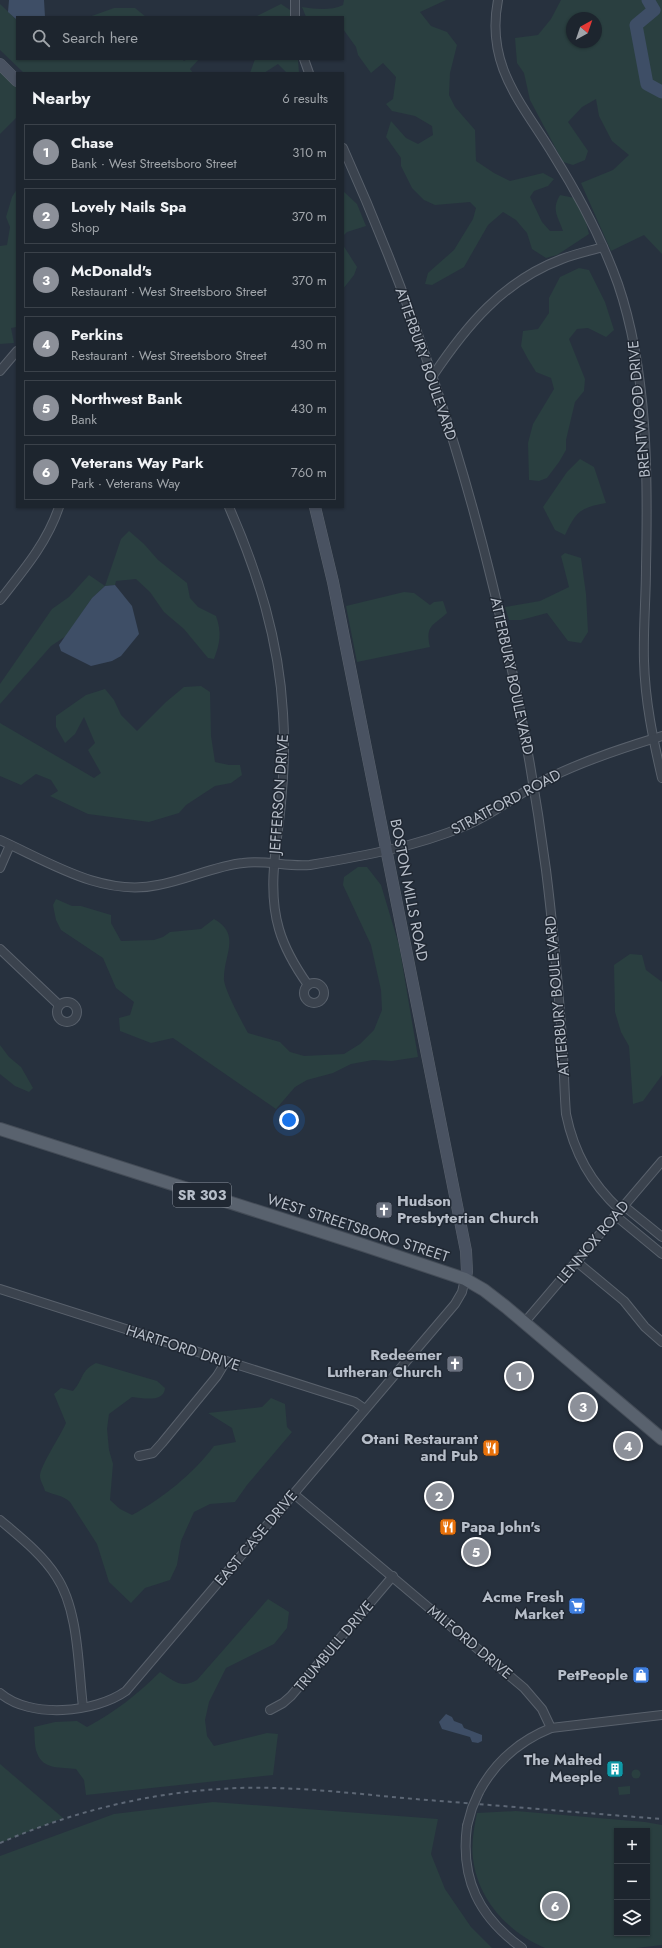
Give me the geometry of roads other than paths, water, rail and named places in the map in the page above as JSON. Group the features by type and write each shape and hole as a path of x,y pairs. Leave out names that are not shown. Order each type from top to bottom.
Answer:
{"main road":[{"name":"WEST STREETSBORO STREET","path":"0,1130 363,1245 465,1279 484,1290 662,1439"}],"street":[{"path":"294,0 295,16"},
{"name":"BRENTWOOD DRIVE","path":"498,0 495,22 496,42 500,60 508,83 573,188 603,247 617,283 629,324 635,353 641,403 647,516 644,662 652,740 662,778"},
{"path":"304,60 309,72"},
{"path":"0,64 16,80"},
{"name":"ATTERBURY BOULEVARD","path":"344,150 391,263 432,377 458,456 483,545 513,674 534,787 547,876 558,985 566,1114 570,1134 590,1177 620,1211 662,1254"},
{"path":"432,377 469,325 504,291 538,269 561,259 603,247"},
{"path":"0,371 16,352"},
{"path":"0,600 42,546 54,524 59,508"},
{"name":"JEFFERSON DRIVE","path":"229,508 260,586 279,667 283,712 284,758 274,864 274,905 279,929 293,964 308,985"},
{"name":"BOSTON MILLS ROAD","path":"315,508 333,582 466,1251 467,1272 465,1279"},
{"name":"STRATFORD ROAD","path":"0,840 87,880 128,888 158,885 227,865 258,862 297,866 310,865 386,852 443,835 481,819 551,776 590,760 662,736"},
{"path":"0,868 10,845"},
{"path":"0,949 59,1005"},
{"name":"LENNOX ROAD","path":"524,1323 662,1161"},
{"name":"ATTERBURY BOULEVARD","path":"620,1211 662,1237"},
{"path":"577,1262 624,1301 645,1327 662,1342"},
{"name":"EAST CASE DRIVE","path":"0,1693 16,1704 37,1709 53,1710 83,1707 115,1699 126,1691 455,1304 462,1292 465,1279"},
{"name":"HARTFORD DRIVE","path":"0,1289 355,1402 365,1410"},
{"path":"139,1456 153,1453 217,1376 226,1361"},
{"name":"MILFORD DRIVE","path":"294,1494 524,1688 542,1709 551,1728"},
{"path":"0,1520 43,1559 57,1577 65,1592 73,1621 83,1707"},
{"name":"TRUMBULL DRIVE","path":"270,1710 283,1703 291,1696 393,1576"},
{"path":"522,1948 494,1924 476,1897 468,1872 465,1856 467,1826 472,1808 479,1792 493,1769 508,1754 527,1740 551,1728 662,1715"}],"water":[{"path":"9,0 44,0 45,16 16,16 16,19 8,12"},
{"path":"115,585 132,606 139,634 121,656 112,661 91,666 61,651 59,645 92,598 105,586"},
{"path":"446,1714 452,1717 454,1721 462,1724 464,1728 482,1735 482,1741 478,1743 472,1742 470,1737 442,1729 439,1722"}],"waterway":[{"path":"648,0 654,10 636,25 647,84 662,92"}],"railway":[{"path":"0,1843 58,1821 117,1804 177,1793 238,1788 285,1788 332,1791 662,1819"}],"place":[{"name":"Hudson Presbyterian Church","path":"384,1210"},
{"name":"Redeemer Lutheran Church","path":"455,1364"},
{"name":"Chase","path":"519,1376"},
{"name":"McDonald's","path":"583,1407"},
{"name":"Perkins","path":"628,1446"},
{"name":"Otani Restaurant and Pub","path":"491,1448"},
{"name":"Lovely Nails Spa","path":"439,1496"},
{"name":"Papa John's","path":"448,1527"},
{"name":"Northwest Bank","path":"476,1552"},
{"name":"Acme Fresh Market","path":"577,1606"},
{"name":"PetPeople","path":"641,1675"},
{"name":"The Malted Meeple","path":"615,1769"},
{"name":"Veterans Way Park","path":"555,1906"}]}
